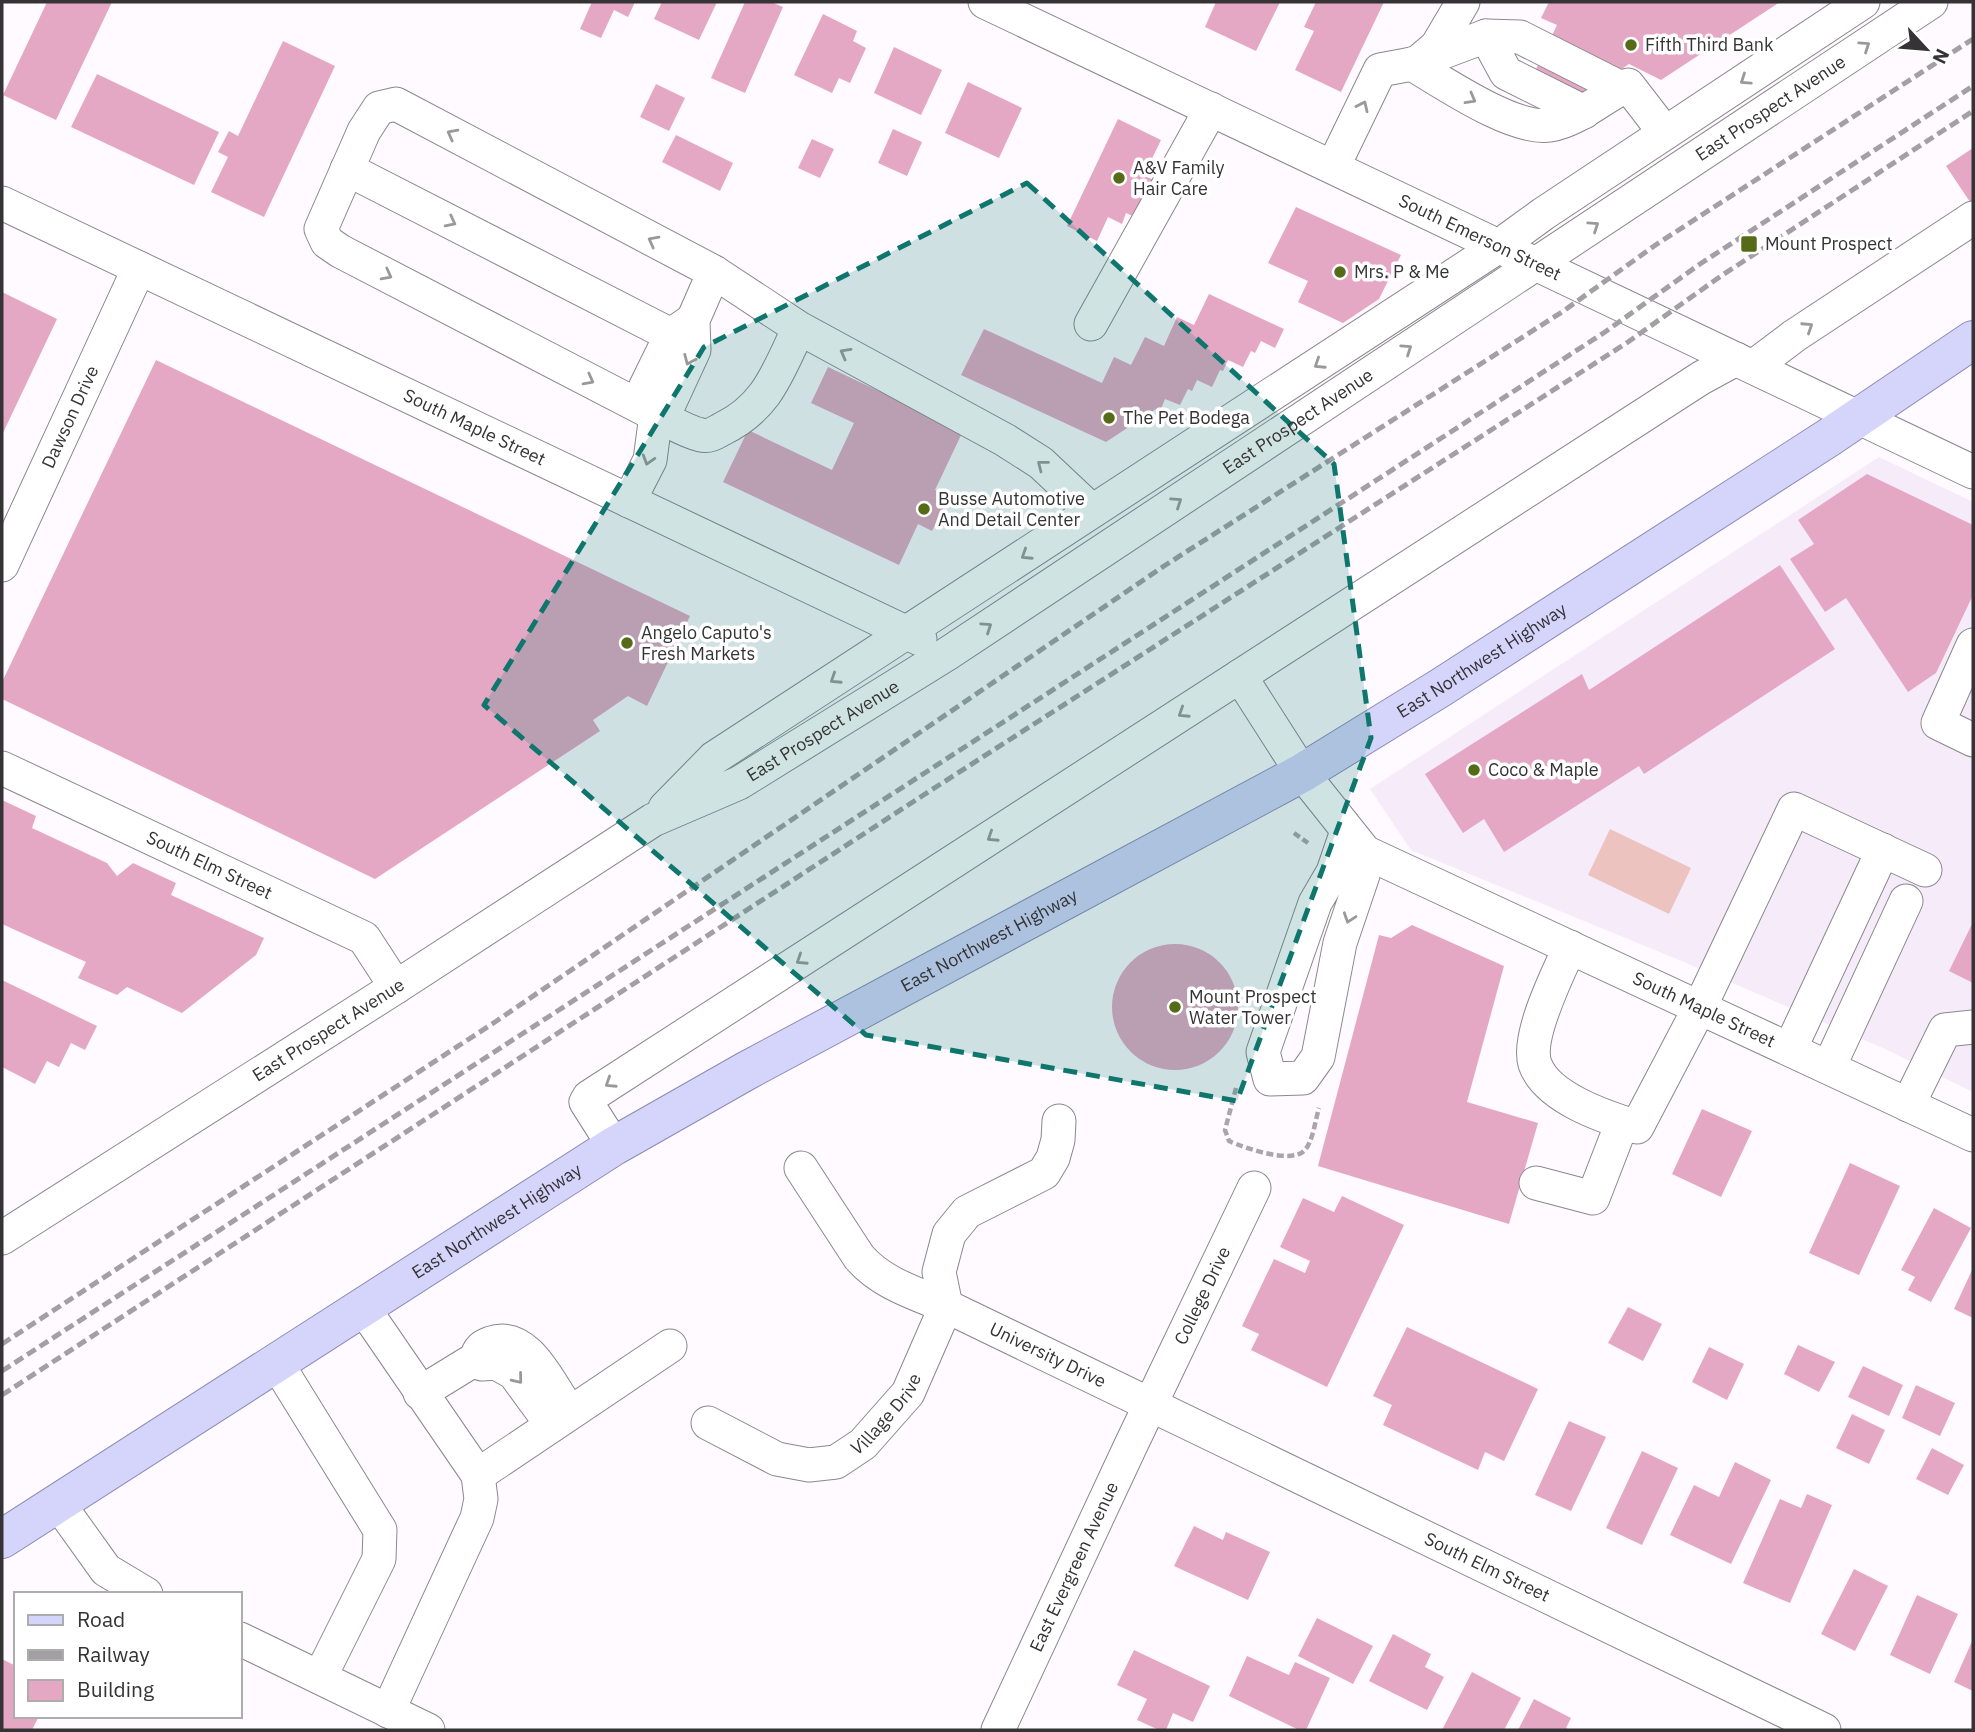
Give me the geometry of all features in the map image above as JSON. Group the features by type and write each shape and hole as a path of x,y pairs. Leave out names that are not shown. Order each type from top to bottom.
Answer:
{"main road":[{"name":"East Northwest Highway","path":"2,1539 614,1146 746,1071 1302,773 1440,688 1859,417 1973,340"}],"street":[{"name":"South Emerson Street","path":"985,2 1973,472"},
{"path":"1412,65 1437,46 1463,2"},
{"name":"East Prospect Avenue","path":"653,820 714,758 1499,246 1863,2"},
{"name":"East Prospect Avenue","path":"2,1238 397,987 653,820 739,783 947,654 1931,2"},
{"path":"1486,36 1506,73 1608,97"},
{"path":"1333,167 1380,70 1412,65 1486,36 1520,37 1665,133"},
{"path":"1412,65 1474,101 1524,124 1549,125 1608,97"},
{"path":"799,328 771,388 755,408 709,436 700,435 656,415 327,242 321,229 364,131 379,108 396,104 713,272 799,328 1005,440 1041,463 1092,511"},
{"path":"1091,324 1211,109"},
{"path":"347,169 682,327 694,350 670,402 656,415 650,460 629,502"},
{"name":"South Maple Street","path":"2,203 906,632 947,654"},
{"path":"614,1146 586,1102 589,1097 1701,378 1744,363 1794,336 1973,218"},
{"name":"Dawson Drive","path":"2,565 139,268"},
{"path":"682,327 713,272"},
{"path":"1973,645 1937,723 1973,740"},
{"path":"1240,676 1302,773 1356,841 1363,874 1340,943 1318,1057 1303,1078 1270,1079 1263,1052 1315,903 1356,841"},
{"name":"South Elm Street","path":"2,768 364,938 397,987"},
{"path":"1570,947 1535,1035 1534,1062 1546,1083 1562,1096 1637,1127 1700,1007 1794,809 1925,870"},
{"name":"South Maple Street","path":"1356,841 1435,885 1973,1135"},
{"path":"1790,1049 1883,850"},
{"path":"1829,1067 1906,901"},
{"path":"1908,1105 1945,1030 1973,1027"},
{"path":"946,1306 940,1272 949,1234 967,1212 1044,1172 1053,1158 1059,1121"},
{"path":"1536,1184 1593,1198 1622,1123"},
{"name":"University Drive","path":"802,1168 869,1269 884,1279 1150,1404"},
{"name":"College Drive","path":"1150,1404 1254,1188"},
{"path":"362,1306 478,1475 481,1499 477,1518 388,1711"},
{"name":"Village Drive","path":"708,1423 777,1459 809,1465 836,1462 863,1444 908,1393 946,1306"},
{"path":"420,1393 477,1358 482,1347 493,1342 512,1343 525,1348 561,1419"},
{"path":"478,1475 670,1346"},
{"path":"276,1362 380,1530 379,1559 320,1677"},
{"name":"South Elm Street","path":"1150,1404 1824,1730"},
{"name":"East Evergreen Avenue","path":"998,1730 1150,1404"},
{"path":"58,1503 106,1570 143,1592"},
{"path":"242,1640 428,1730"}],"highlighted area":[{"path":"1027,183 1334,464 1371,738 1237,1101 866,1035 484,705 704,347"}],"shaded area":[{"path":"1879,457 1973,502 1973,1092 1885,1049 1684,962 1411,850 1370,789"},
{"path":"1610,829 1691,868 1669,914 1588,875"}],"building":[{"path":"47,2 112,2 56,120 3,95"},
{"path":"592,2 635,2 628,17 614,10 601,38 580,29"},
{"path":"662,2 717,2 699,40 654,19"},
{"path":"745,2 771,2 783,7 745,93 711,78"},
{"path":"1216,2 1280,2 1256,51 1205,27"},
{"path":"1316,2 1384,2 1341,92 1295,70 1314,31 1304,27"},
{"name":"Fifth Third Bank","path":"1549,2 1780,2 1661,80 1629,64 1566,107 1527,88 1557,25 1541,18"},
{"path":"823,14 857,31 853,41 866,48 850,83 839,78 832,93 794,75"},
{"path":"283,41 335,66 264,217 211,192 228,157 218,152 229,131 238,136"},
{"path":"894,47 942,70 921,115 874,93"},
{"path":"97,74 219,132 194,185 71,127"},
{"path":"968,82 1022,108 999,158 945,133"},
{"path":"656,84 685,98 669,131 640,117"},
{"name":"A&V Family Hair Care","path":"1118,119 1161,140 1144,175 1155,181 1137,218 1126,213 1122,224 1108,217 1097,241 1067,226"},
{"path":"893,129 922,142 907,176 878,163"},
{"path":"676,135 733,163 720,191 662,162"},
{"path":"812,139 834,149 820,178 798,168"},
{"path":"1973,148 1973,200 1970,202 1946,166"},
{"name":"Mrs. P & Me","path":"1296,207 1401,255 1379,299 1343,323 1298,302 1308,281 1268,263"},
{"path":"2,292 57,319 2,435"},
{"path":"1209,294 1284,329 1275,348 1261,341 1255,353 1251,351 1243,367 1228,360 1212,387 1197,380 1192,391 1188,389 1180,405 1165,399 1160,411 1156,409 1106,442 961,375 984,329 1102,383 1114,357 1131,365 1145,337 1164,346 1177,317 1194,325"},
{"path":"156,360 690,616 647,706 628,696 593,720 600,731 375,879 2,699 2,682"},
{"path":"828,367 963,431 935,490 949,497 932,531 918,524 899,565 723,482 748,430 832,470 854,423 811,403"},
{"path":"1867,474 1973,525 1973,595 1936,673 1908,692 1846,598 1825,612 1790,559 1814,544 1798,520"},
{"path":"1780,565 1835,649 1644,774 1639,766 1504,852 1484,819 1463,833 1425,774 1582,674 1589,690"},
{"path":"2,800 36,816 32,828 107,863 117,876 133,863 176,883 171,895 264,938 256,955 182,1013 127,987 117,995 78,978 86,962 2,924"},
{"path":"1973,922 1973,983 1949,971"},
{"path":"1412,925 1504,966 1467,1102 1538,1123 1509,1224 1318,1166 1379,935 1391,938"},
{"name":"Mount Prospect Water Tower","path":"1175,944 1199,948 1220,962 1234,983 1238,1007 1234,1031 1220,1052 1199,1066 1175,1070 1151,1066 1130,1052 1116,1031 1112,1007 1116,983 1130,962 1151,948"},
{"path":"2,980 97,1026 85,1050 71,1043 59,1067 47,1061 35,1084 2,1067"},
{"path":"1702,1109 1752,1131 1721,1197 1672,1174"},
{"path":"1850,1163 1900,1186 1859,1275 1809,1253"},
{"path":"1342,1196 1404,1225 1327,1387 1251,1350 1259,1334 1242,1326 1274,1259 1305,1273 1310,1261 1280,1247 1303,1198 1334,1212"},
{"path":"1934,1208 1971,1228 1931,1302 1908,1290 1915,1277 1901,1270"},
{"path":"1973,1268 1973,1318 1954,1309"},
{"path":"1628,1307 1662,1324 1643,1361 1608,1343"},
{"path":"1407,1327 1538,1389 1504,1461 1485,1452 1478,1470 1383,1425 1392,1405 1373,1396"},
{"path":"1798,1345 1835,1362 1819,1392 1784,1374"},
{"path":"1709,1347 1744,1364 1727,1400 1692,1382"},
{"path":"1863,1366 1903,1385 1889,1416 1848,1397"},
{"path":"1916,1385 1955,1403 1940,1436 1902,1418"},
{"path":"1852,1414 1885,1430 1869,1464 1836,1448"},
{"path":"1569,1421 1606,1437 1571,1511 1535,1495"},
{"path":"1932,1448 1964,1465 1948,1495 1916,1479"},
{"path":"1642,1451 1678,1468 1642,1545 1606,1528"},
{"path":"1735,1462 1771,1480 1731,1564 1670,1535 1694,1485 1719,1497"},
{"path":"1807,1494 1832,1505 1790,1603 1743,1583 1780,1499 1801,1508"},
{"path":"1194,1526 1223,1540 1226,1532 1270,1552 1248,1600 1174,1566"},
{"path":"1854,1569 1888,1586 1855,1651 1821,1634"},
{"path":"1917,1595 1958,1614 1930,1674 1890,1655"},
{"path":"1317,1618 1373,1646 1353,1684 1298,1656"},
{"path":"1393,1634 1431,1654 1425,1667 1444,1677 1427,1710 1369,1681"},
{"path":"1973,1639 1973,1691 1954,1682"},
{"path":"1134,1650 1210,1686 1193,1722 1173,1713 1166,1730 1159,1730 1137,1720 1147,1699 1117,1685"},
{"path":"1247,1656 1289,1675 1295,1662 1330,1678 1306,1730 1299,1730 1229,1696"},
{"path":"2,1659 14,1665 14,1718 38,1718 32,1730 2,1730"},
{"path":"1472,1672 1521,1698 1504,1730 1442,1730"},
{"path":"1534,1699 1571,1718 1566,1728 1570,1730 1518,1730"}],"railway":[{"path":"2,1344 495,1022 1164,566 1562,312 1657,244 1973,39"},
{"path":"2,1371 1605,332 1700,264 1973,86"},
{"path":"2,1395 922,796 1628,342 1721,276 1973,111"}],"place":[{"name":"Fifth Third Bank","path":"1631,45"},
{"name":"A&V Family Hair Care","path":"1119,178"},
{"name":"Mount Prospect","path":"1749,244"},
{"name":"Mrs. P & Me","path":"1340,272"},
{"name":"The Pet Bodega","path":"1109,418"},
{"name":"Busse Automotive And Detail Center","path":"924,509"},
{"name":"Angelo Caputo's Fresh Markets","path":"627,643"},
{"name":"Coco & Maple","path":"1474,770"},
{"name":"Mount Prospect Water Tower","path":"1175,1007"}]}
